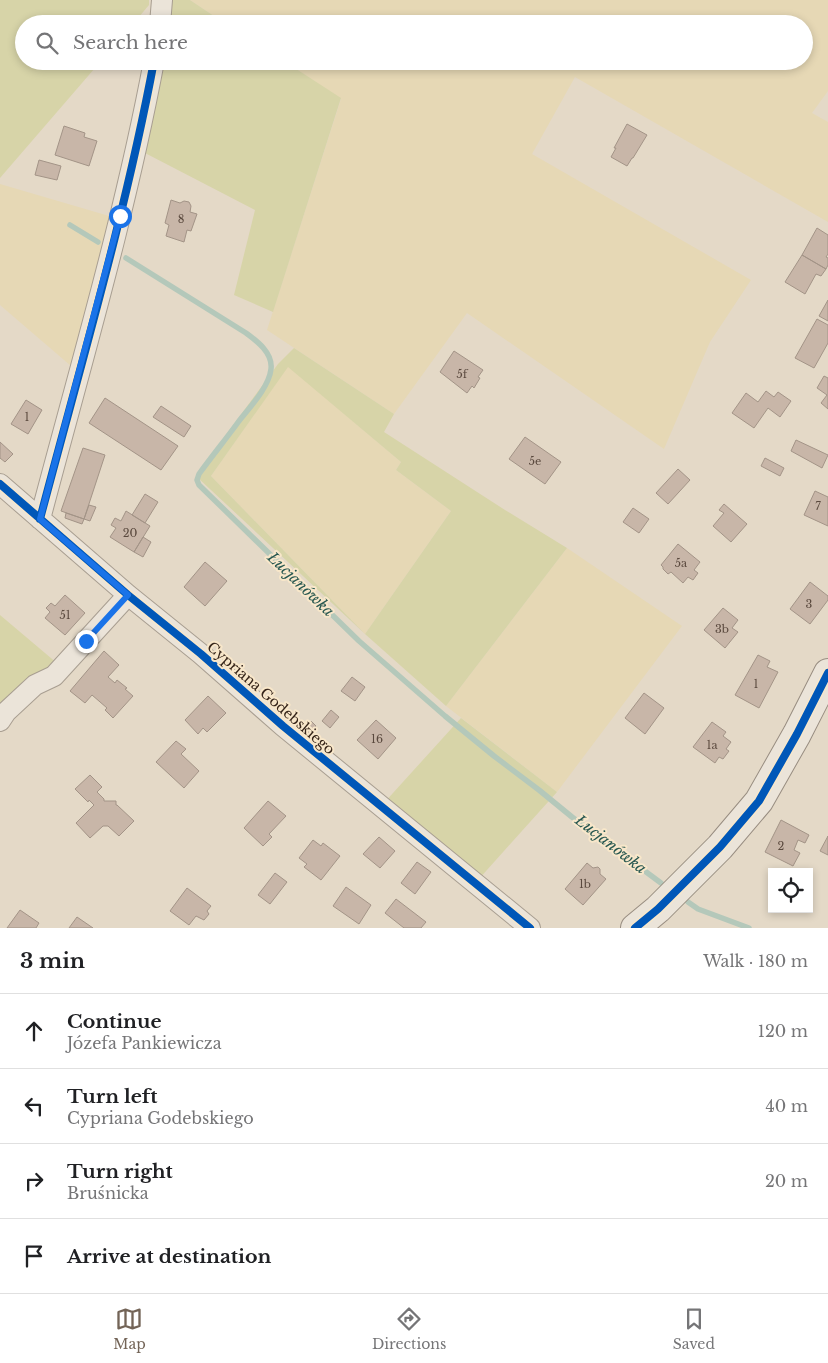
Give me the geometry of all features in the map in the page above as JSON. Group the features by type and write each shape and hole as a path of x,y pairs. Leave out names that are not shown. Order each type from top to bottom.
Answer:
{"street":[{"path":"161,15 162,0"},
{"path":"40,519 120,216 141,128 152,70"},
{"name":"Cypriana Godebskiego","path":"0,484 283,726 530,928"},
{"path":"0,721 6,712 35,685 54,676 128,595"},
{"path":"635,928 658,909 720,847 759,801 828,673"}],"shaded area":[{"path":"0,0 149,0 149,5 141,15 15,15 15,70 93,70 0,178"},
{"path":"172,0 190,0 212,15 170,15"},
{"path":"190,0 828,0 828,91 812,113 828,122 828,222 575,77 532,154 751,280 710,342 664,449 467,313 394,414 267,330 341,99 298,70 813,70 813,15 212,15"},
{"path":"159,70 298,70 341,98 273,312 234,295 255,210 145,153"},
{"path":"0,184 116,218 71,366 0,305"},
{"path":"294,348 394,414 384,432 567,548 446,706 365,634 196,476 278,364","holes":["288,367 401,462 396,470 451,511 365,634 211,476"]},
{"path":"288,366 401,462 396,470 451,511 365,634 211,476"},
{"path":"567,548 682,626 557,792 446,706"},
{"path":"0,615 58,664 0,713"},
{"path":"461,718 557,792 478,880 383,804"}],"building":[{"path":"627,124 647,135 627,166 611,157"},
{"path":"64,126 85,133 84,137 97,141 89,166 55,155"},
{"path":"39,160 61,166 57,180 35,175"},
{"path":"171,200 180,203 184,201 189,202 191,206 190,212 197,214 191,231 187,230 184,242 166,236 169,225 165,223"},
{"path":"817,228 828,235 828,254 826,257 828,258 828,265 826,269 802,255"},
{"path":"802,255 826,269 821,276 816,274 805,294 785,282"},
{"path":"828,300 828,321 819,316"},
{"path":"817,319 828,325 828,343 814,368 795,358"},
{"path":"454,351 483,370 474,388 472,386 467,393 440,372"},
{"path":"824,376 828,378 828,409 821,403 827,395 817,388"},
{"path":"766,391 774,397 778,392 791,401 780,417 768,408 754,428 732,413 746,393 758,402"},
{"path":"105,398 178,446 161,470 89,423"},
{"path":"26,400 42,410 28,434 11,424"},
{"path":"161,406 191,426 184,437 153,417"},
{"path":"525,437 561,462 545,484 509,459"},
{"path":"796,440 828,455 822,468 791,451"},
{"path":"0,442 13,454 5,462 0,458"},
{"path":"83,448 105,455 84,519 61,511"},
{"path":"765,458 784,468 780,476 761,466"},
{"path":"678,469 690,480 668,504 656,493"},
{"path":"815,491 828,497 828,526 804,515"},
{"path":"145,494 158,502 145,523 132,515"},
{"path":"724,504 747,524 731,542 713,526 724,513 719,510"},
{"path":"89,505 96,507 90,521 84,519"},
{"path":"633,508 649,519 639,533 623,522"},
{"path":"126,511 150,526 134,552 110,537 116,528 111,525 115,518 121,521"},
{"path":"66,513 84,519 82,524 65,518"},
{"path":"143,537 151,542 143,557 134,552"},
{"path":"678,544 700,562 694,570 698,573 693,580 688,577 683,583 671,572 668,574 661,565"},
{"path":"205,562 227,581 205,606 184,587"},
{"path":"810,582 828,596 828,600 810,624 790,609"},
{"path":"65,595 85,613 65,635 45,618 50,612 46,608 51,603 55,606"},
{"path":"723,608 738,620 732,628 738,632 725,648 704,630"},
{"path":"104,651 119,665 108,677 115,683 117,680 133,696 113,718 105,710 107,708 92,695 85,703 70,691"},
{"path":"758,655 770,661 767,667 778,672 759,708 735,695"},
{"path":"352,677 365,687 355,701 341,691"},
{"path":"644,693 664,708 645,734 625,718"},
{"path":"208,696 226,713 207,732 203,728 198,734 185,720"},
{"path":"331,710 339,717 330,728 322,721"},
{"path":"376,720 396,738 378,759 357,740"},
{"path":"311,721 316,726 308,735 303,730"},
{"path":"712,722 726,732 723,736 731,742 726,749 729,751 723,759 719,757 715,763 693,747"},
{"path":"176,741 186,749 181,754 199,771 184,788 156,762"},
{"path":"90,775 102,787 97,792 104,801 116,801 116,805 134,821 119,836 108,826 103,826 90,838 76,823 94,805 89,800 88,802 75,789"},
{"path":"268,801 286,816 269,834 272,837 263,846 244,828"},
{"path":"781,820 809,835 805,843 798,840 794,850 800,853 793,866 765,852"},
{"path":"828,836 828,855 820,851"},
{"path":"379,837 395,851 380,868 363,854"},
{"path":"313,840 321,846 323,843 340,856 321,880 304,867 307,864 299,858"},
{"path":"417,862 431,872 415,894 401,883"},
{"path":"587,863 593,868 598,867 600,874 606,879 583,905 565,889"},
{"path":"275,873 287,882 270,904 258,895"},
{"path":"346,887 371,905 359,924 333,906"},
{"path":"187,888 211,906 207,911 209,914 204,920 196,916 189,925 170,911"},
{"path":"396,899 426,922 421,928 404,928 385,913"},
{"path":"20,910 39,923 36,928 7,928"},
{"path":"77,917 93,928 69,928"}],"waterway":[{"name":"Łucjanówka","path":"70,225 98,242"},
{"name":"Łucjanówka","path":"126,258 246,333 263,348 271,363 270,376 263,390 199,474 197,480 199,485 359,641 445,716 572,817 661,883"},
{"name":"Łucjanówka","path":"688,902 698,909 749,928"}],"cycle path":[{"path":"40,519 116,234 152,70"},
{"path":"0,484 283,726 530,928"},
{"path":"635,928 658,909 720,847 759,801 797,734 828,673"}],"route":[{"path":"86,641 128,595 40,519 120,216"}]}
